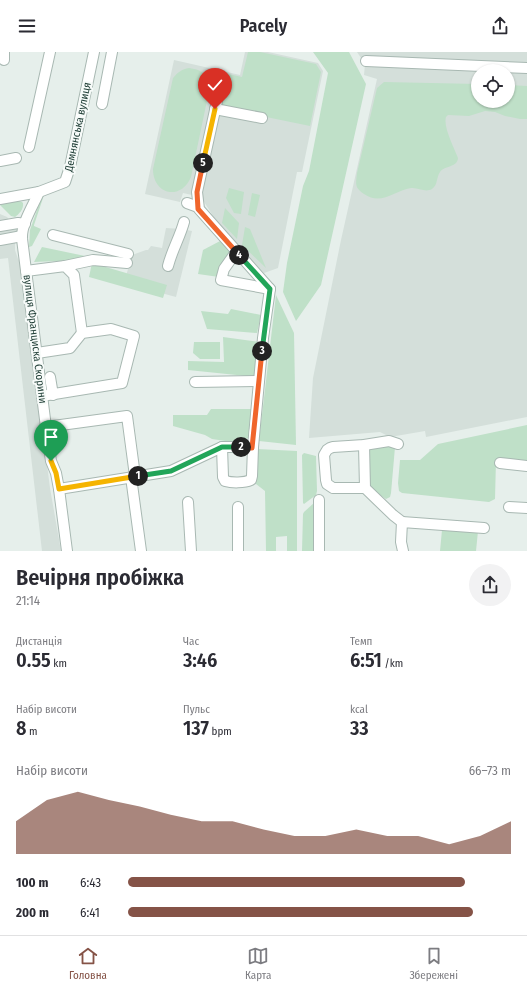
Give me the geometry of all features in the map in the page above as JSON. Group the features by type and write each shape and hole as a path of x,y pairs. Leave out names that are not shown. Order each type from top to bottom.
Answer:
{"street":[{"path":"29,147 50,52"},
{"name":"Демнянська вулиця","path":"0,199 39,192 65,182 70,167 94,52"},
{"path":"102,104 112,52"},
{"path":"366,61 527,68"},
{"path":"219,92 197,192 198,209 270,289"},
{"path":"215,109 262,118"},
{"path":"0,161 16,158"},
{"name":"вулиця Франциска Скорини","path":"39,192 24,224 22,236 46,427 51,461 56,473 59,489 67,551"},
{"path":"187,203 198,206"},
{"path":"168,266 170,256 184,222"},
{"path":"0,226 18,223 24,224"},
{"path":"26,271 65,266 93,260 127,258 53,235"},
{"path":"0,240 22,236"},
{"path":"236,252 224,269 221,280 270,289"},
{"path":"65,266 74,275 82,333"},
{"path":"222,447 223,477 225,481 251,480 252,448 263,338 270,289"},
{"path":"37,354 70,348 82,333 111,329 134,336 122,383 42,396"},
{"path":"50,377 53,394"},
{"path":"195,382 259,381"},
{"path":"46,427 127,416 141,551"},
{"path":"398,444 389,441 364,445 333,447 327,450 324,455 326,480 333,488 365,488 402,522 484,528"},
{"path":"364,445 365,488"},
{"path":"59,489 171,471 222,447 252,448"},
{"path":"500,463 527,466"},
{"path":"319,500 319,551"},
{"path":"188,502 191,551"},
{"path":"238,507 238,551"},
{"path":"509,507 527,508"},
{"path":"402,522 401,542 403,551"}],"shaded area":[{"path":"245,52 268,52 318,63 323,71 302,172 297,172 278,268 264,273 220,227 201,197 183,193 180,202 145,194 174,60 240,75"},
{"path":"357,52 527,52 527,417 426,437 425,431 390,437 380,432 309,438 313,378 341,240 377,79 364,75 365,64"},
{"path":"0,214 7,217 17,230 15,250 18,259 21,262 50,488 61,551 42,551 8,258 0,259"},
{"path":"166,228 192,231 176,297 124,283 132,255 148,250 151,246 162,248"}],"green space":[{"path":"248,52 260,52 316,64 321,72 310,126 218,107 224,73 242,77"},
{"path":"313,52 349,52 366,84 321,285 296,321 283,292 287,263 303,186 309,171 328,73"},
{"path":"189,68 199,70 205,75 208,81 209,91 191,177 181,190 168,192 158,185 154,178 153,169 173,78 180,71"},
{"path":"384,82 471,84 471,108 515,108 515,85 527,86 527,119 520,119 495,112 485,111 469,116 448,115 445,121 449,137 458,158 457,161 440,172 432,189 424,190 411,188 388,197 376,199 361,192 356,183 377,88"},
{"path":"229,188 244,192 241,214 234,213 226,198"},
{"path":"252,193 260,195 255,217 248,215"},
{"path":"44,195 34,225 41,229 32,246 29,247 30,230 42,196"},
{"path":"18,201 23,203 23,207 20,213 15,217 11,216 0,205 3,204"},
{"path":"225,208 239,223 237,239 222,223"},
{"path":"245,227 250,229 266,268 242,245"},
{"path":"222,240 232,252 219,277 198,274 203,250"},
{"path":"42,247 85,256 84,260 34,262"},
{"path":"92,263 167,285 163,298 89,277"},
{"path":"276,295 294,333 296,445 259,441"},
{"path":"231,309 261,315 257,333 207,329 201,311 228,314"},
{"path":"223,337 260,342 256,377 188,370 188,361 224,362"},
{"path":"194,342 220,342 220,359 200,359 193,353"},
{"path":"211,409 253,409 250,437 242,441 232,442 212,439 205,435 173,426 173,415 207,415"},
{"path":"527,425 527,462 496,460 495,499 489,502 402,493 399,491 398,483 400,460 420,460 438,444"},
{"path":"377,444 395,447 391,493 390,497 386,499 371,489 368,485 368,451"},
{"path":"257,449 297,451 297,551 287,551 287,536 276,537 276,551 266,551 265,491 256,484"},
{"path":"304,453 316,456 317,491 316,495 304,504 302,455"},
{"path":"315,502 318,551 302,551 303,514"},
{"path":"442,530 478,531 476,551 440,551"}],"route":[{"path":"51,461 56,473 59,489 171,471 222,447 252,448 263,338 270,289 198,209 197,192 215,109"}]}
